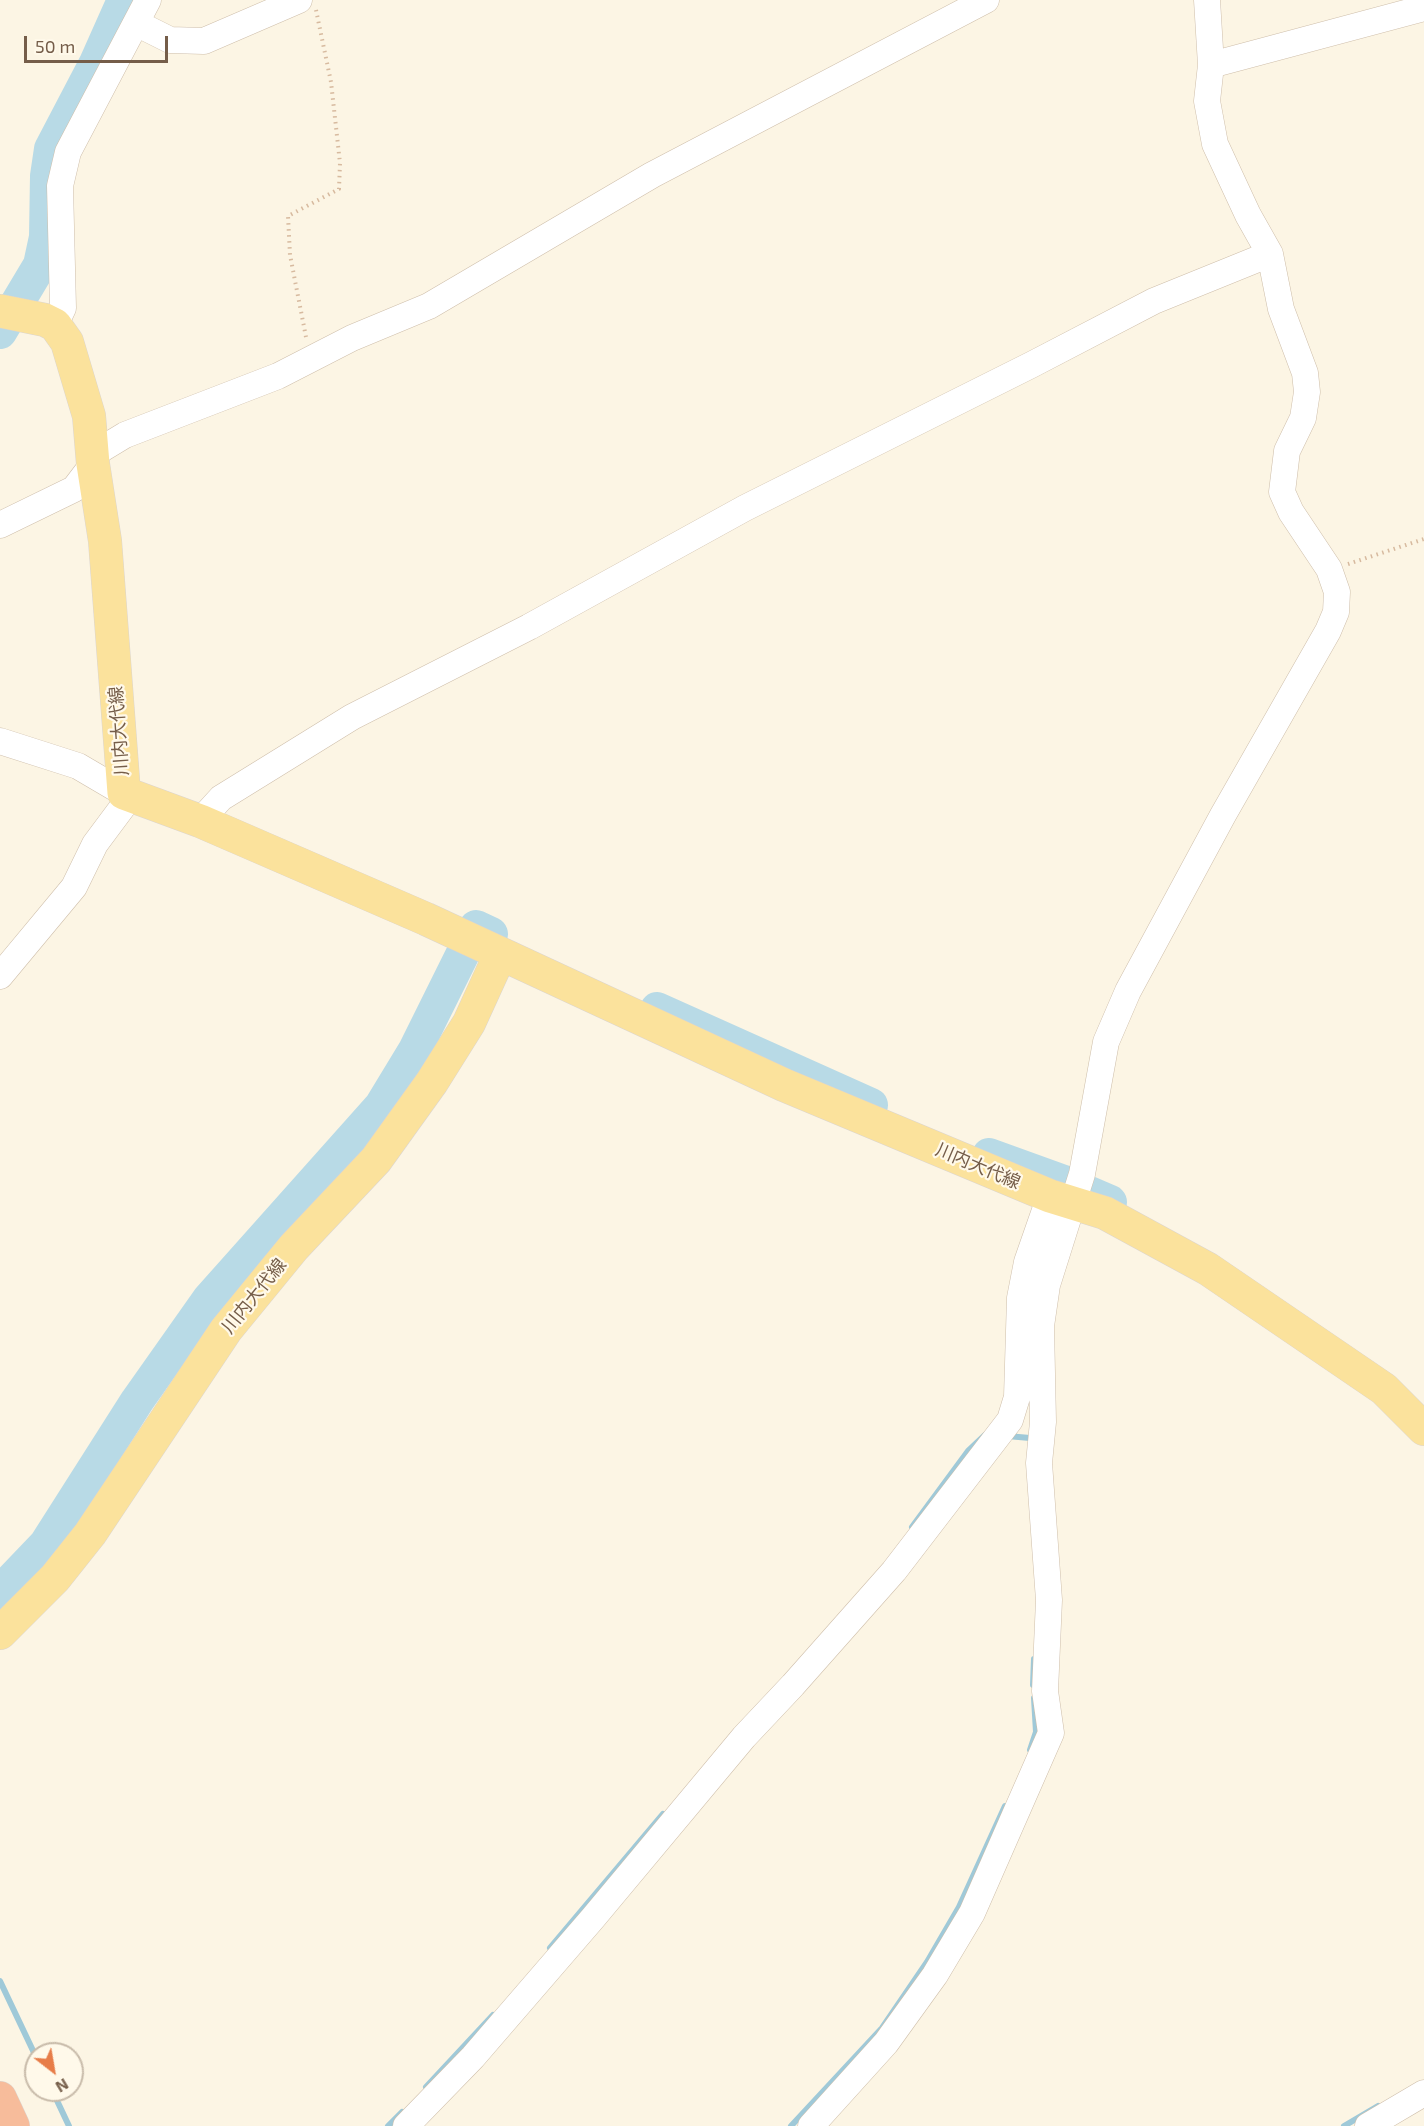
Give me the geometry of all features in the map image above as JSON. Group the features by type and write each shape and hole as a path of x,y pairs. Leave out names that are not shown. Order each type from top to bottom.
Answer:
{"highway":[{"path":"0,2098 13,2126"}],"main road":[{"name":"川内大代線","path":"26,318 67,342 89,416 92,460 105,541 127,795 208,812 426,920 784,1085 1067,1194 1208,1269 1384,1389 1424,1429"},
{"name":"川内大代線","path":"0,1633 55,1578 90,1534 226,1330 294,1247 376,1160 432,1082 463,1033 501,955"}],"street":[{"path":"26,318 63,308 60,186 68,152 148,0"},
{"path":"136,22 170,40 204,41 300,0"},
{"path":"0,525 74,489 92,460 125,435 278,376 310,358 429,306 652,176 986,0"},
{"path":"811,2126 886,2043 935,1975 972,1913 1051,1733 1045,1691 1049,1608 1039,1463 1043,1422 1041,1326 1047,1285 1067,1194 1114,1018 1223,815 1329,631 1336,612 1337,592 1329,570 1282,492 1287,451 1303,418 1307,392 1305,373 1281,309 1255,259 1248,215 1215,144 1208,101 1210,65 1207,0"},
{"path":"1210,65 1424,8"},
{"path":"208,812 352,717 529,627 745,508 1020,371 1154,300 1255,259"},
{"path":"0,741 78,766 127,795 95,844 74,887 0,976"},
{"path":"406,2126 473,2057 744,1737 794,1685 894,1571 1010,1420 1017,1397 1020,1298 1027,1262 1067,1194"},
{"path":"1368,2126 1388,2112 1424,2094"}],"path":[{"path":"310,358 290,255 288,216 339,189 340,163 331,82 314,0"},
{"path":"1329,570 1424,539"}],"waterway":[{"path":"0,332 40,265 46,237 47,176 51,149 96,63 124,0"},
{"path":"0,1592 46,1544 137,1401 209,1299 381,1106 415,1050 476,927 491,934"},
{"path":"657,1009 871,1105"},
{"path":"989,1155 1061,1181 1110,1202"},
{"path":"912,1527 968,1451 985,1435"},
{"path":"1007,1436 1030,1438"},
{"path":"1033,1685 1034,1659"},
{"path":"1030,1750 1036,1732 1034,1698"},
{"path":"791,2126 882,2028 927,1962 959,1907 1005,1806"},
{"path":"550,1948 663,1814"},
{"path":"0,1981 29,2042"},
{"path":"426,2087 493,2015"},
{"path":"58,2102 69,2126"},
{"path":"1344,2126 1378,2106"},
{"path":"388,2126 402,2112"}]}
